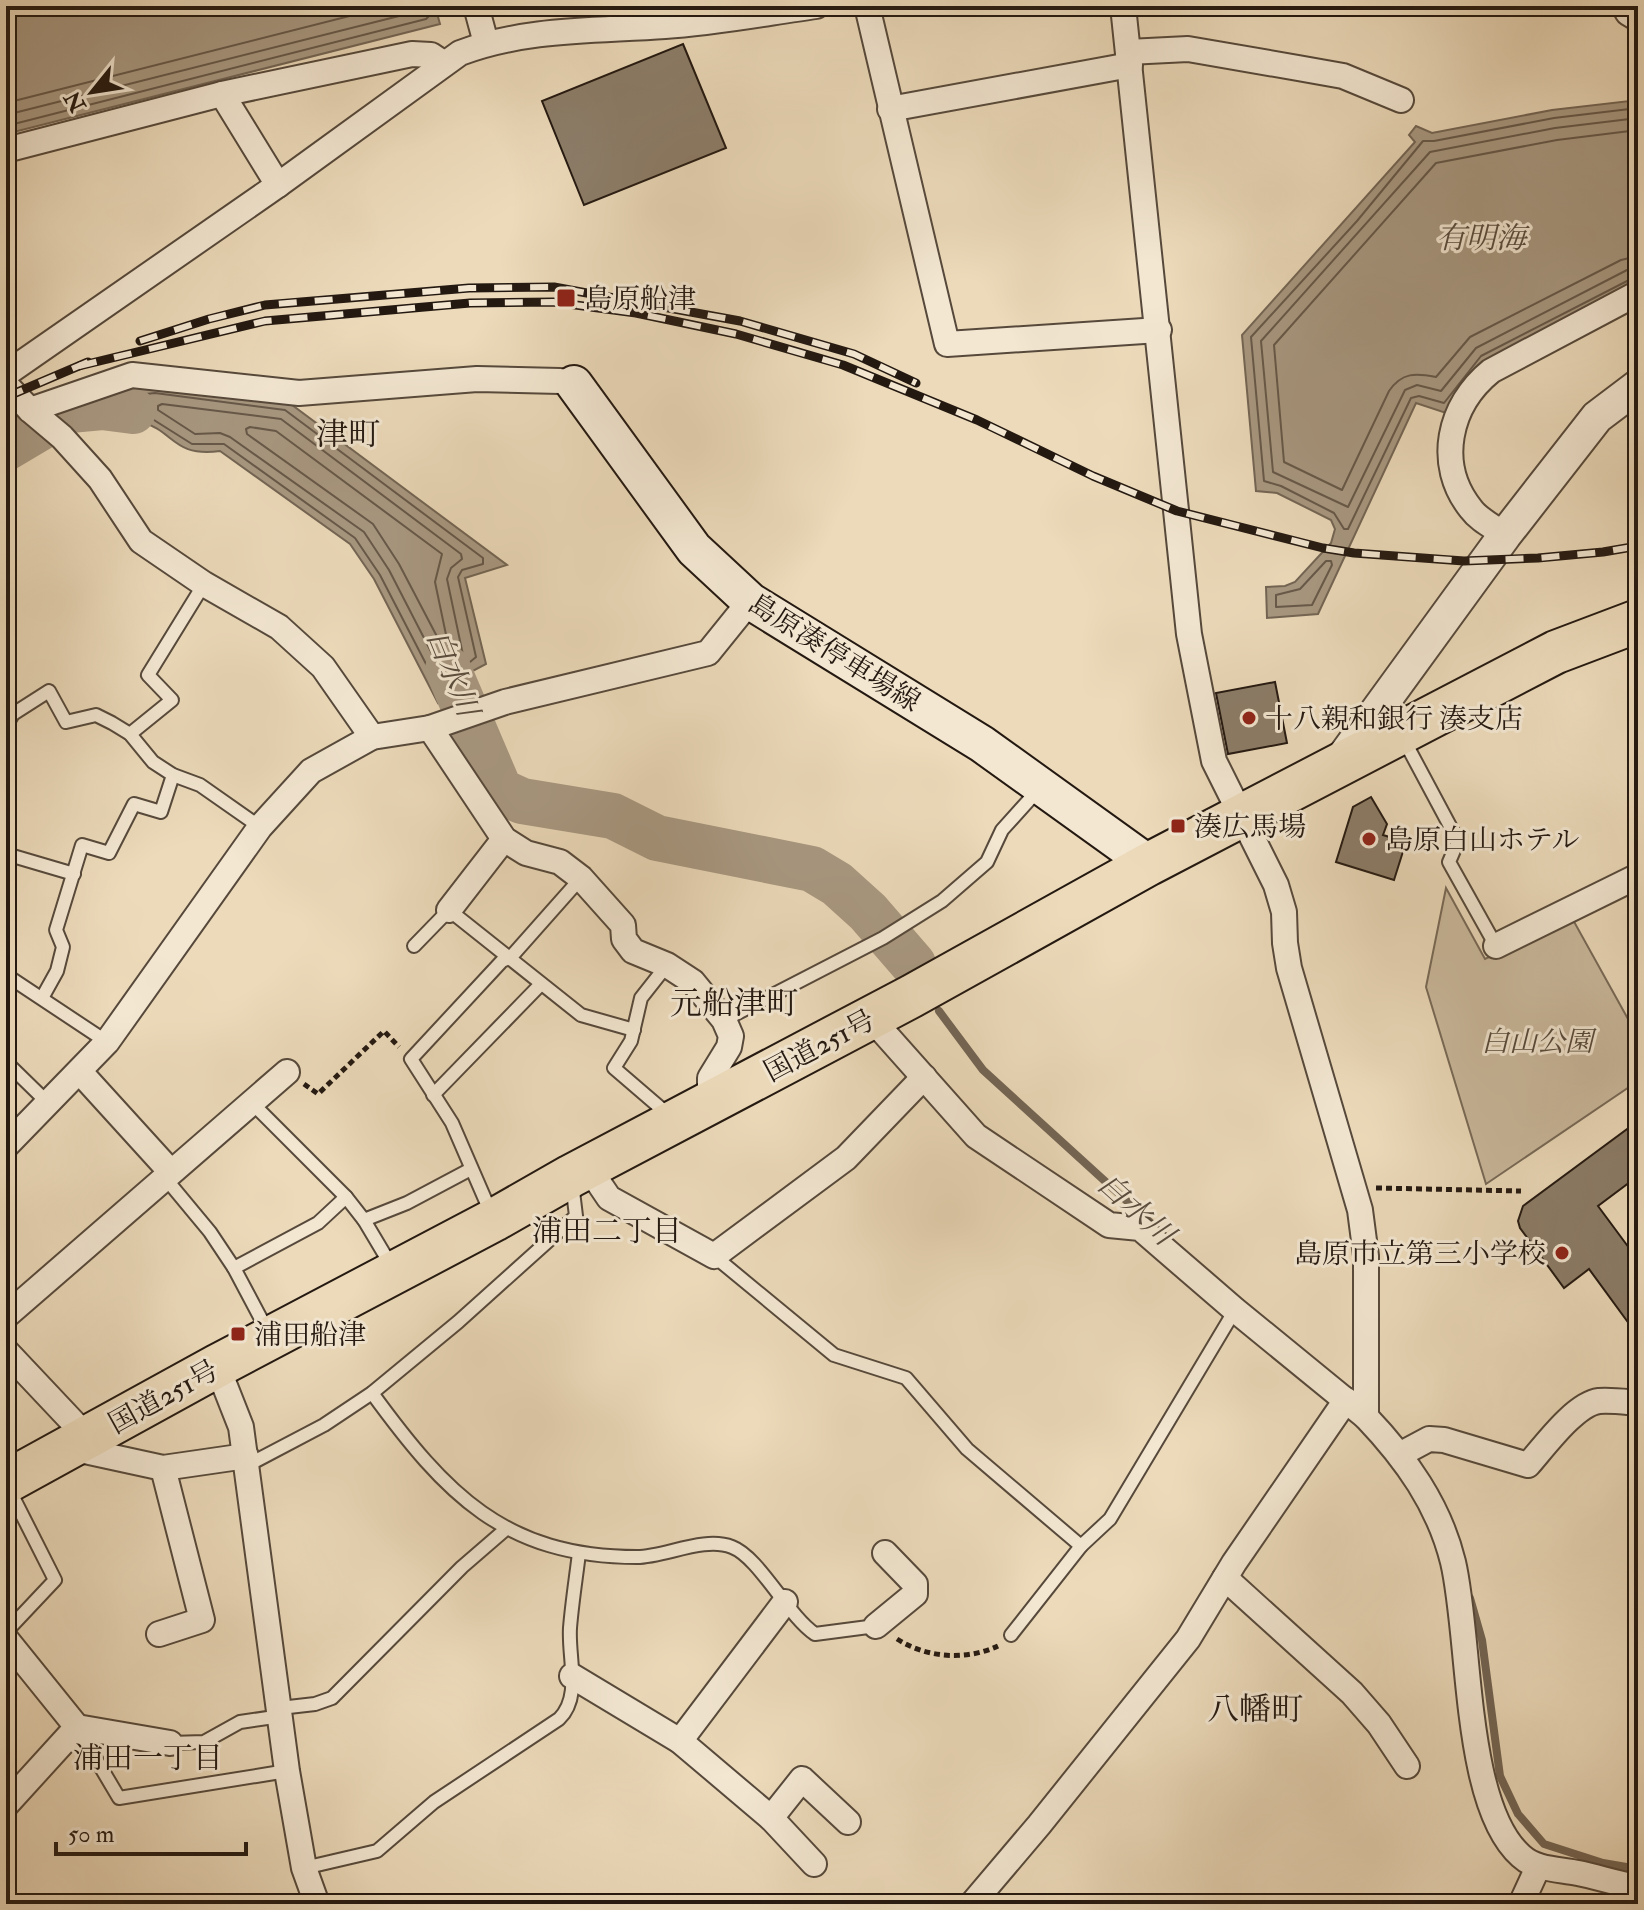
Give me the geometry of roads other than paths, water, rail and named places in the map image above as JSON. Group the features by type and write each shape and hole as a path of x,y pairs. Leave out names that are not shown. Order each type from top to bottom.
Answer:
{"highway":[{"name":"国道251号","path":"6,1482 217,1366 871,1018 1149,864 1556,652 1638,621"}],"main road":[{"name":"島原湊停車場線","path":"574,384 694,549 750,601 982,744 1149,864"}],"street":[{"path":"476,6 486,43"},
{"path":"6,374 278,185 460,53 486,43 546,32 668,26 816,6"},
{"path":"867,6 947,344 1159,330"},
{"path":"972,1904 1188,1639 1225,1578 1361,1406 1366,1256 1355,1188 1289,968 1284,912 1276,885 1214,761 1189,634 1123,6"},
{"path":"1624,6 1628,13 1638,19"},
{"path":"890,109 1188,49 1343,76 1401,100"},
{"path":"6,150 222,94 412,54 431,55 443,63"},
{"path":"222,94 278,185"},
{"path":"1505,535 1477,516 1458,489 1449,446 1454,424 1478,382 1491,371 1638,293"},
{"path":"32,411 132,375 299,393 477,379 574,384"},
{"path":"6,385 62,437 100,479 141,541 204,584 279,627 323,667 372,737"},
{"path":"1337,766 1505,535 1597,417 1638,386"},
{"path":"6,1146 107,1042 260,827 311,771 372,737 436,726 505,702 708,653 750,601"},
{"path":"436,726 504,839 526,853 560,862 581,878 623,925 624,939 633,951 667,965 693,982 724,1020 731,1036 729,1047 693,1113"},
{"path":"449,910 504,839"},
{"path":"1496,946 1638,876"},
{"path":"871,1018 976,1136 1109,1225 1140,1228 1235,1310 1361,1406 1401,1454 1425,1492 1442,1528 1453,1564 1481,1777 1506,1837 1520,1856 1538,1867 1638,1887"},
{"path":"80,1072 168,1175"},
{"path":"6,1316 287,1072"},
{"path":"579,1172 609,1198 714,1256 846,1158 924,1077"},
{"path":"6,1351 79,1443 163,1468 247,1461"},
{"path":"217,1366 241,1427 287,1771 304,1868 317,1904"},
{"path":"1401,1454 1429,1439 1444,1440 1528,1465 1586,1406 1598,1401 1638,1403"},
{"path":"159,1634 202,1620 163,1468"},
{"path":"876,1626 915,1594 915,1584 885,1553"},
{"path":"1225,1578 1352,1693 1379,1724 1407,1766"},
{"path":"680,1741 785,1602"},
{"path":"6,1639 77,1727 170,1743"},
{"path":"572,1676 680,1741 771,1818 814,1864"},
{"path":"6,1805 77,1727"},
{"path":"771,1818 802,1779 848,1822"},
{"path":"1521,1904 1538,1867"}],"lane":[{"path":"130,734 172,700 148,675 204,584"},
{"path":"6,726 13,714 49,691 66,722 96,715 130,734 153,762 173,775 200,785 260,827"},
{"path":"1400,733 1458,841 1449,862 1496,946"},
{"path":"42,998 57,971 63,947 56,930 82,845 109,853 134,804 161,812 173,775"},
{"path":"724,1020 883,938 942,901 987,862 1002,830 1041,787"},
{"path":"6,854 74,874"},
{"path":"494,1220 452,1123 411,1059 502,961 511,957 581,878"},
{"path":"414,946 449,910 581,1015 634,1030"},
{"path":"667,965 641,998 631,1041 614,1068 693,1113"},
{"path":"6,975 107,1042"},
{"path":"433,1095 541,984"},
{"path":"6,1062 48,1103"},
{"path":"252,1103 346,1197 364,1220 395,1272"},
{"path":"364,1220 407,1203 471,1169"},
{"path":"247,1461 324,1425 372,1393 458,1322 576,1216 579,1172"},
{"path":"168,1175 234,1268 271,1338"},
{"path":"234,1268 318,1223 346,1197"},
{"path":"714,1256 834,1355 906,1378 967,1449 1081,1546"},
{"path":"1011,1635 1081,1546 1110,1519 1235,1310"},
{"path":"372,1393 440,1479 476,1511 524,1538 579,1553 640,1557 724,1544 743,1553 815,1634 876,1626"},
{"path":"6,1482 55,1580 6,1632"},
{"path":"170,1743 204,1742 240,1722 332,1698 462,1567 506,1529"},
{"path":"304,1868 367,1855 385,1846 445,1793 567,1712 572,1676 570,1630 579,1553"},
{"path":"77,1727 119,1798 287,1771"}],"water":[{"path":"6,6 435,6 440,24 6,134"},
{"name":"有明海","path":"1638,100 1638,285 1446,413 1416,403 1318,614 1267,618 1266,587 1295,582 1331,543 1335,529 1331,520 1277,493 1256,491 1242,335 1415,142 1409,135 1416,126 1432,133 1552,110"},
{"path":"135,386 288,402 507,565 465,578 486,664 465,675 473,693 466,697 469,704 450,713 443,700 438,703 374,579 350,544 220,451 204,452 183,447 140,421 71,415 70,403"},
{"path":"33,422 46,431 6,463 6,443"}],"waterway":[{"name":"白水川","path":"6,448 70,410 102,407 133,411"},
{"name":"白水川","path":"448,669 500,791 522,801 613,816 657,838 812,869 837,884 868,912 913,964"},
{"name":"白水川","path":"939,1011 983,1070 1151,1223"},
{"name":"白水川","path":"1470,1598 1482,1640 1500,1776 1518,1814 1544,1844 1603,1863 1638,1869"}],"railway":[{"path":"140,341 265,305 469,288 554,287 740,321 854,354 916,383"},
{"path":"79,366 265,321 470,303 553,302 636,313 736,334 843,365 977,420 1093,476 1177,511 1323,548 1464,561 1538,558 1638,546"},
{"path":"6,397 88,362"}],"place":[{"name":"島原船津","path":"566,298"},
{"name":"十八親和銀行 湊支店","path":"1249,718"},
{"name":"湊広馬場","path":"1178,826"},
{"name":"島原白山ホテル","path":"1369,839"},
{"name":"島原市立第三小学校","path":"1562,1253"},
{"name":"浦田船津","path":"238,1334"}],"district":[{"name":"津町","path":"348,434"},
{"name":"元船津町","path":"734,1003"},
{"name":"浦田二丁目","path":"607,1231"},
{"name":"八幡町","path":"1255,1709"},
{"name":"浦田一丁目","path":"148,1758"}],"park label":[{"name":"白山公園","path":"1537,1041"}]}
